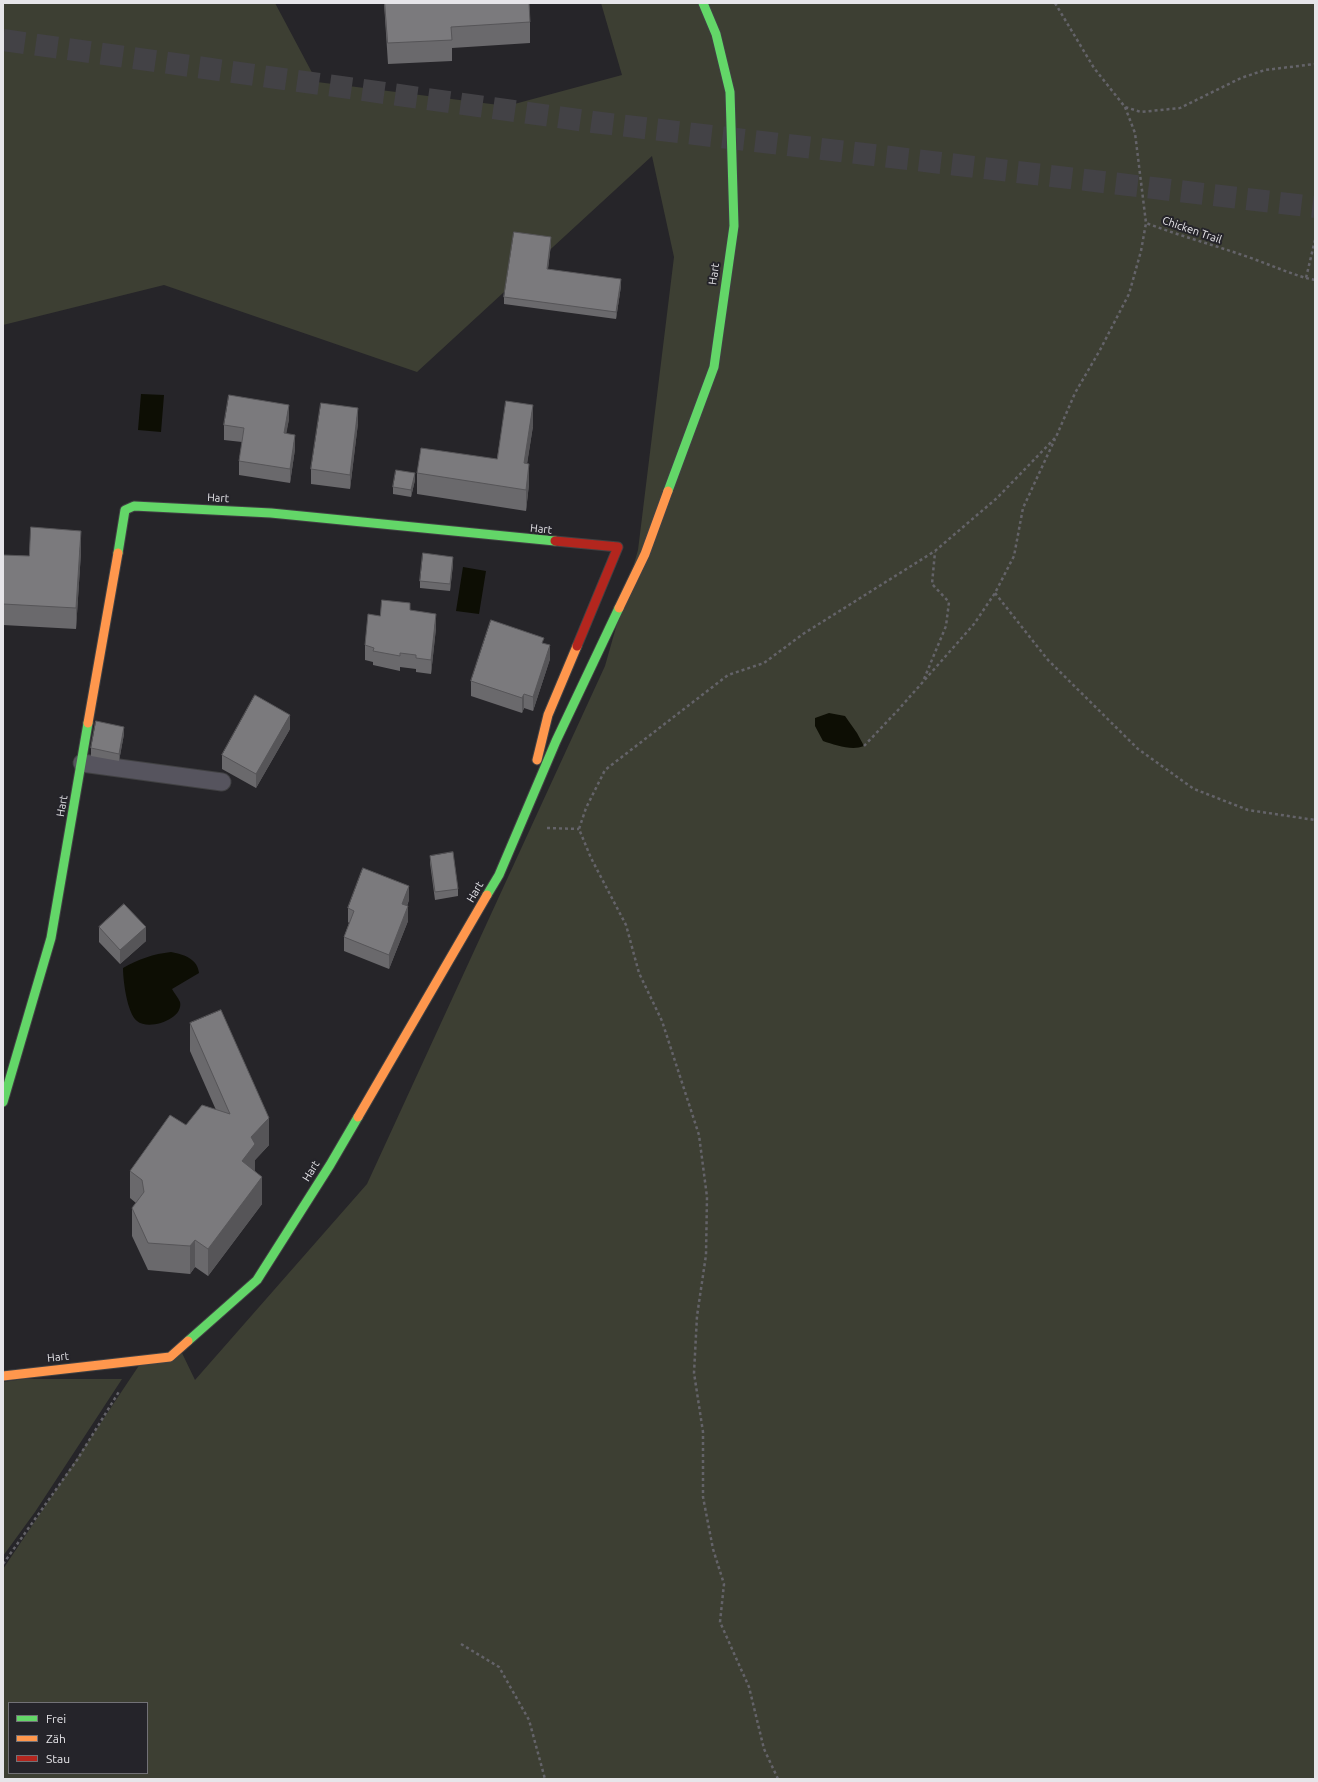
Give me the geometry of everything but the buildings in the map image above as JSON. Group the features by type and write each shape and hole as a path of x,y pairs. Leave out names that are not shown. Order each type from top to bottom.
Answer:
{"street":[{"name":"Hart","path":"3,1376 170,1357 257,1280 330,1165 499,875 556,742 645,554 714,367 734,226 730,92 716,34 703,3"},
{"name":"Hart","path":"3,1102 51,938 125,510 134,506 272,513 618,547 548,715 520,825"}],"lane":[{"path":"82,764 222,782"}],"path":[{"name":"Chicken Trail","path":"1055,3 1094,68 1125,107 1135,133 1146,223 1249,258 1276,269 1315,280"},
{"path":"1125,107 1141,112 1180,108 1240,78 1265,70 1315,64"},
{"path":"864,746 974,624 995,593 1014,556 1023,508 1075,393 1100,350 1129,294 1141,251 1146,223"},
{"path":"1306,278 1315,240"},
{"path":"778,1779 764,1749 749,1687 720,1622 724,1584 713,1549 703,1496 703,1432 694,1373 697,1316 706,1255 707,1197 699,1136 662,1021 639,973 626,925 591,858 579,829 586,808 605,770 728,675 764,663 803,634 935,551 997,498 1056,437"},
{"path":"923,681 946,626 949,602 932,584 935,551"},
{"path":"995,593 1048,660 1138,749 1194,789 1248,810 1315,820"},
{"path":"3,1564 77,1460 138,1360"},
{"path":"461,1644 499,1667 528,1720 545,1779"}],"shaded area":[{"path":"3,3 275,3 317,82 507,106 622,75 601,3 1315,3 1315,1779 3,1779 3,1569 140,1364 182,1353 195,1380 367,1184 605,666 638,550 674,257 652,156 417,372 164,285 3,325"},
{"path":"141,394 164,395 161,432 138,430"},
{"path":"463,567 486,571 479,614 456,611"},
{"path":"829,713 845,716 864,746 849,748 823,741 815,726 815,718"},
{"path":"171,952 185,956 193,961 198,968 199,973 172,989 180,1002 180,1008 177,1014 164,1022 157,1024 142,1024 134,1017 128,1004 123,968 146,957"},
{"path":"24,1379 122,1379 35,1512 3,1556 3,1382"}],"tunnel":[{"path":"3,40 593,122 1315,207"}],"traffic: fast":[{"path":"668,491 714,367 734,226 730,92 716,34 703,3"},
{"path":"118,553 125,510 134,506 271,513 555,541"},
{"path":"487,895 499,875 556,741 619,608"},
{"path":"3,1102 51,938 88,723"},
{"path":"188,1341 257,1280 330,1165 358,1117"}],"traffic: slow":[{"path":"619,608 645,554 668,491"},
{"path":"88,723 118,553"},
{"path":"537,760 548,715 577,646"},
{"path":"358,1117 487,895"},
{"path":"3,1376 170,1357 188,1341"}],"traffic: jam":[{"path":"555,541 618,547 577,646"}]}
